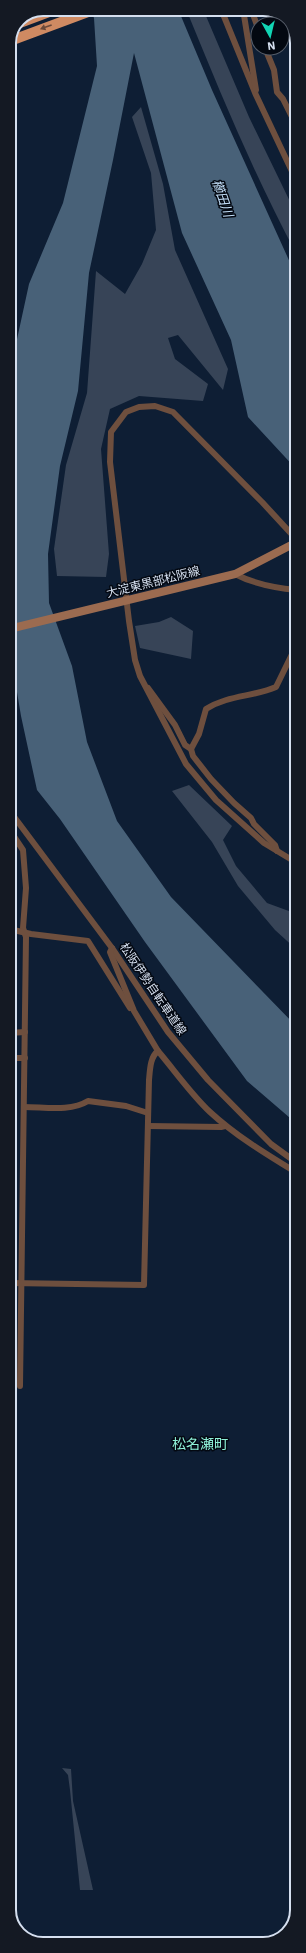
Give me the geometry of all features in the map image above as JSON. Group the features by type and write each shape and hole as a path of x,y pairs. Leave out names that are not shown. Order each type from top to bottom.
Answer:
{"highway":[{"path":"17,38 77,16"}],"main road":[{"name":"大淀東黒部松阪線","path":"16,627 235,574 290,545"}],"street":[{"path":"224,16 256,95 290,167"},
{"path":"244,16 256,80 256,95"},
{"path":"268,56 274,70 277,92 283,99 290,113"},
{"path":"290,533 262,502 173,412 155,406 139,407 126,412 111,432 110,462 125,601 135,660 144,684 186,764 216,800 264,843 290,859"},
{"path":"235,574 244,579 274,588 290,589"},
{"path":"191,750 199,734 206,709 226,699 268,691 276,687 290,658"},
{"path":"144,684 153,692 164,711 175,725 185,744 191,750 193,756 211,779 251,818 254,824 275,845 277,851"},
{"name":"松阪伊勢自転車道線","path":"16,819 112,948 157,1017 208,1080 271,1144 290,1159"},
{"path":"16,840 23,850 26,888 22,928 26,937 24,1032 26,1058 20,1386"},
{"path":"16,931 88,941 134,1012"},
{"path":"112,948 110,952 134,1012 158,1051 208,1110 225,1126 242,1139 290,1169"},
{"path":"16,1033 24,1032"},
{"path":"16,1283 144,1285 150,1066 155,1054 158,1051"},
{"path":"16,1058 26,1058"},
{"path":"24,1107 70,1108 79,1106 88,1100 126,1106 148,1113"},
{"path":"148,1126 225,1126"}],"shaded area":[{"path":"189,16 206,16 249,117 290,202 290,242 252,164"},
{"path":"141,107 163,184 175,250 228,369 223,390 178,335 168,338 175,359 208,384 203,401 139,396 110,409 101,449 109,554 106,577 57,576 54,549 66,465 87,393 96,271 125,294 142,264 156,230 151,173 132,117"},
{"path":"171,617 193,631 191,659 140,648 135,626 159,622"},
{"path":"189,785 232,826 223,840 236,866 267,903 290,911 290,944 275,930 238,886 212,842 172,791"},
{"path":"62,1768 71,1769 73,1801 93,1890 80,1890 68,1775"}],"water":[{"name":"櫛田川","path":"93,16 181,16 212,90 290,263 290,462 248,417 231,340 182,233 134,53 89,273 78,391 60,466 48,554 49,603 72,666 87,742 117,821 171,897 290,1020 290,1118 247,1081 145,942 60,819 37,790 21,716 16,686 16,344 29,284 63,203 97,66"}],"district":[{"name":"松名瀬町","path":"200,1444"}]}
